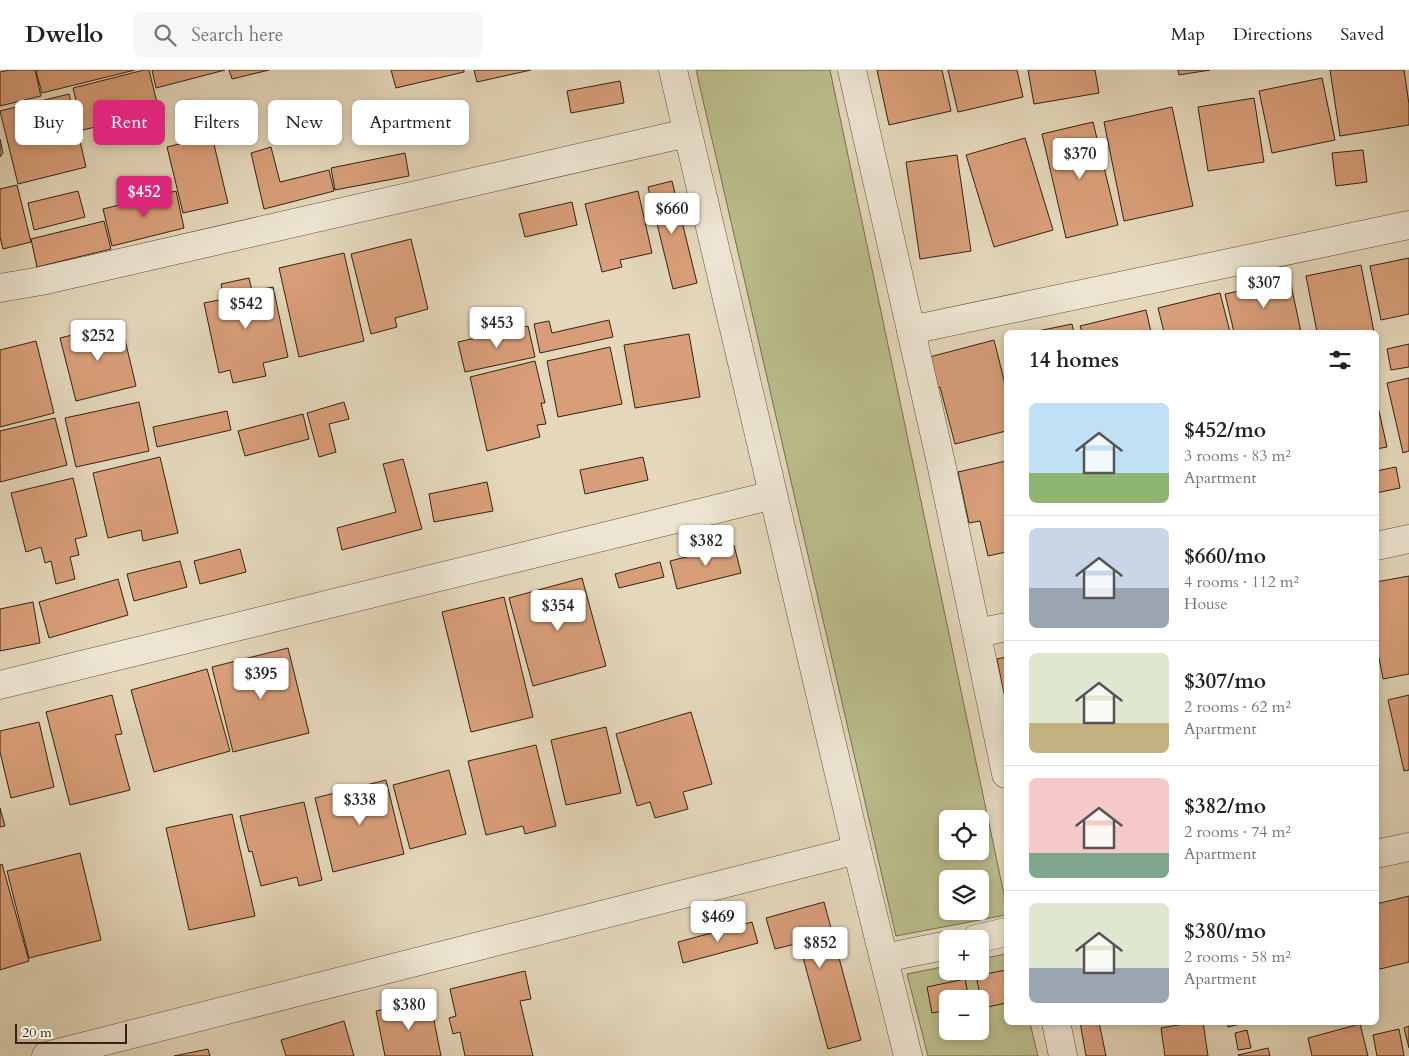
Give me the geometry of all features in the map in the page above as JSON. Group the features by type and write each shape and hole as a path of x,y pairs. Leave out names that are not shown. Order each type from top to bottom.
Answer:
{"street":[{"path":"673,70 857,850 908,1056"},
{"path":"852,70 912,330 978,633 1004,764"},
{"path":"0,288 42,281 687,133"},
{"path":"912,330 1409,225"},
{"path":"0,685 773,495"},
{"path":"1379,545 1409,539"},
{"path":"978,633 1004,627"},
{"path":"1379,853 1409,847"},
{"path":"46,1056 857,850"},
{"path":"989,936 1004,932"},
{"path":"884,958 939,947"},
{"path":"1057,1025 1063,1056"}],"green space":[{"path":"696,70 830,70 986,810 939,810 939,860 989,860 989,823 1004,895 1004,915 989,918 989,870 939,870 939,920 980,920 896,936"},
{"path":"1004,954 1004,1025 1030,1025 1038,1056 928,1056 907,974 939,968 939,980 989,980 989,957"}],"building":[{"path":"35,70 41,96 15,100 15,102 0,106 0,72"},
{"path":"135,70 42,93 36,71"},
{"path":"149,70 156,100 93,100 93,128 83,130 83,100 76,100 73,88"},
{"path":"152,70 225,70 156,88"},
{"path":"229,70 269,70 232,79"},
{"path":"391,70 464,70 464,72 396,88"},
{"path":"474,70 531,70 477,82"},
{"path":"877,70 942,70 951,111 889,125"},
{"path":"948,70 1017,70 1023,97 958,112"},
{"path":"1028,70 1095,70 1099,93 1034,104"},
{"path":"1178,70 1210,70 1179,75"},
{"path":"1330,70 1404,70 1409,104 1409,125 1340,136"},
{"path":"1322,78 1335,140 1272,153 1259,91"},
{"path":"620,81 624,103 571,113 567,91"},
{"path":"69,94 70,100 45,100"},
{"path":"1254,98 1264,162 1208,171 1198,107"},
{"path":"15,107 15,145 81,145 86,167 18,184 0,111"},
{"path":"1172,107 1193,206 1124,221 1104,122"},
{"path":"1093,122 1118,225 1066,238 1042,134"},
{"path":"1025,138 1053,230 994,247 966,155"},
{"path":"0,139 3,153 0,157"},
{"path":"175,145 214,145 228,203 183,213 167,147"},
{"path":"271,147 280,182 329,170 334,191 264,209 251,153"},
{"path":"1363,150 1367,182 1336,186 1332,153"},
{"path":"405,153 409,176 335,190 331,168"},
{"path":"957,155 971,251 920,259 906,162"},
{"path":"672,181 697,283 673,289 648,187"},
{"path":"17,185 31,242 3,249 0,237 0,189"},
{"path":"78,191 85,217 34,230 28,203"},
{"path":"176,191 184,228 112,246 103,209"},
{"path":"638,191 652,253 620,260 622,267 602,272 585,204"},
{"path":"572,202 577,225 525,237 519,214"},
{"path":"104,221 111,249 37,267 31,239"},
{"path":"411,239 428,309 395,318 397,327 371,334 351,254"},
{"path":"344,253 364,341 299,357 279,268"},
{"path":"1409,258 1409,314 1381,320 1370,266"},
{"path":"1361,265 1374,330 1317,330 1306,276"},
{"path":"249,278 252,291 273,287 288,357 263,363 266,376 233,383 230,370 219,373 204,303 224,299 221,284"},
{"path":"1290,280 1301,330 1234,330 1225,294"},
{"path":"1220,293 1229,330 1164,330 1158,308"},
{"path":"1146,310 1151,330 1081,330 1080,326"},
{"path":"609,320 613,337 540,353 534,324 549,321 552,333"},
{"path":"121,323 136,386 76,401 60,338"},
{"path":"1072,324 1074,330 1043,330"},
{"path":"528,326 535,357 465,372 458,342"},
{"path":"689,334 700,397 635,408 624,345"},
{"path":"994,340 1004,380 1004,432 955,444 940,387 930,390 922,359"},
{"path":"36,341 54,413 0,427 0,350"},
{"path":"1409,344 1409,367 1391,370 1387,349"},
{"path":"610,347 622,404 558,417 547,361"},
{"path":"535,361 545,403 541,403 546,424 537,425 540,437 487,451 470,377"},
{"path":"1409,378 1409,451 1403,453 1387,383"},
{"path":"139,402 149,451 76,467 65,418"},
{"path":"344,402 349,419 329,424 336,452 319,457 307,413"},
{"path":"227,411 231,430 157,447 153,427"},
{"path":"1379,411 1387,447 1379,448"},
{"path":"303,414 309,439 245,456 238,431"},
{"path":"55,418 67,465 0,482 0,431"},
{"path":"160,457 178,533 143,541 141,530 108,538 93,473"},
{"path":"643,457 648,480 585,494 580,470"},
{"path":"403,459 422,529 342,550 337,528 396,512 383,464"},
{"path":"1004,461 1004,552 988,556 980,521 969,523 958,472"},
{"path":"1396,467 1400,488 1379,492 1379,470"},
{"path":"73,478 87,536 75,539 79,555 70,557 75,579 56,584 51,561 45,563 41,547 26,552 11,493"},
{"path":"487,482 493,511 434,522 429,494"},
{"path":"734,545 741,573 677,589 670,561"},
{"path":"240,549 246,572 200,584 194,561"},
{"path":"180,561 187,587 134,601 127,574"},
{"path":"660,562 664,577 619,588 615,574"},
{"path":"1409,576 1409,674 1383,679 1379,658 1379,581"},
{"path":"582,578 606,666 533,686 509,598"},
{"path":"118,579 128,615 49,638 39,602"},
{"path":"504,597 533,717 471,732 442,612"},
{"path":"33,602 40,643 0,651 0,609"},
{"path":"288,648 309,733 233,752 212,667"},
{"path":"1004,657 1004,694 997,659"},
{"path":"207,669 230,751 154,772 131,690"},
{"path":"112,695 122,734 115,735 130,790 70,805 46,712"},
{"path":"1409,695 1409,770 1404,771 1388,700"},
{"path":"691,712 712,784 683,792 688,809 655,818 650,802 637,806 616,734"},
{"path":"39,722 54,787 11,798 0,752 0,731"},
{"path":"606,727 621,793 566,805 551,740"},
{"path":"536,745 556,826 525,834 523,826 486,835 468,761"},
{"path":"449,770 466,834 410,849 393,785"},
{"path":"386,780 404,854 333,872 315,798"},
{"path":"304,802 322,880 299,886 297,877 261,886 252,851 249,852 240,816"},
{"path":"0,808 5,826 0,827"},
{"path":"232,814 255,916 189,930 166,828"},
{"path":"80,853 101,940 29,958 7,871"},
{"path":"2,864 29,961 0,970 0,865"},
{"path":"1409,896 1409,962 1379,969 1379,903"},
{"path":"824,902 861,1040 828,1049 799,943 775,949 766,918"},
{"path":"752,922 758,943 683,963 678,942"},
{"path":"1004,970 1004,1003 989,1007 989,990 979,990 977,980 989,980 989,973"},
{"path":"525,971 531,999 520,1001 533,1056 465,1056 460,1032 453,1034 449,1018 456,1016 450,989"},
{"path":"965,980 967,990 939,990 939,1012 932,1013 927,987"},
{"path":"430,1000 441,1056 385,1056 376,1011"},
{"path":"344,1021 354,1056 286,1056 281,1040"},
{"path":"1081,1025 1100,1025 1106,1056 1086,1056"},
{"path":"1178,1025 1203,1025 1208,1056 1165,1056 1161,1028"},
{"path":"1360,1025 1368,1056 1312,1056 1308,1038"},
{"path":"1409,1026 1409,1048 1404,1028"},
{"path":"1399,1029 1404,1056 1377,1056 1373,1035"},
{"path":"1247,1030 1251,1048 1238,1050 1235,1033"},
{"path":"1268,1048 1270,1056 1238,1055"},
{"path":"208,1049 210,1056 174,1056"}]}
